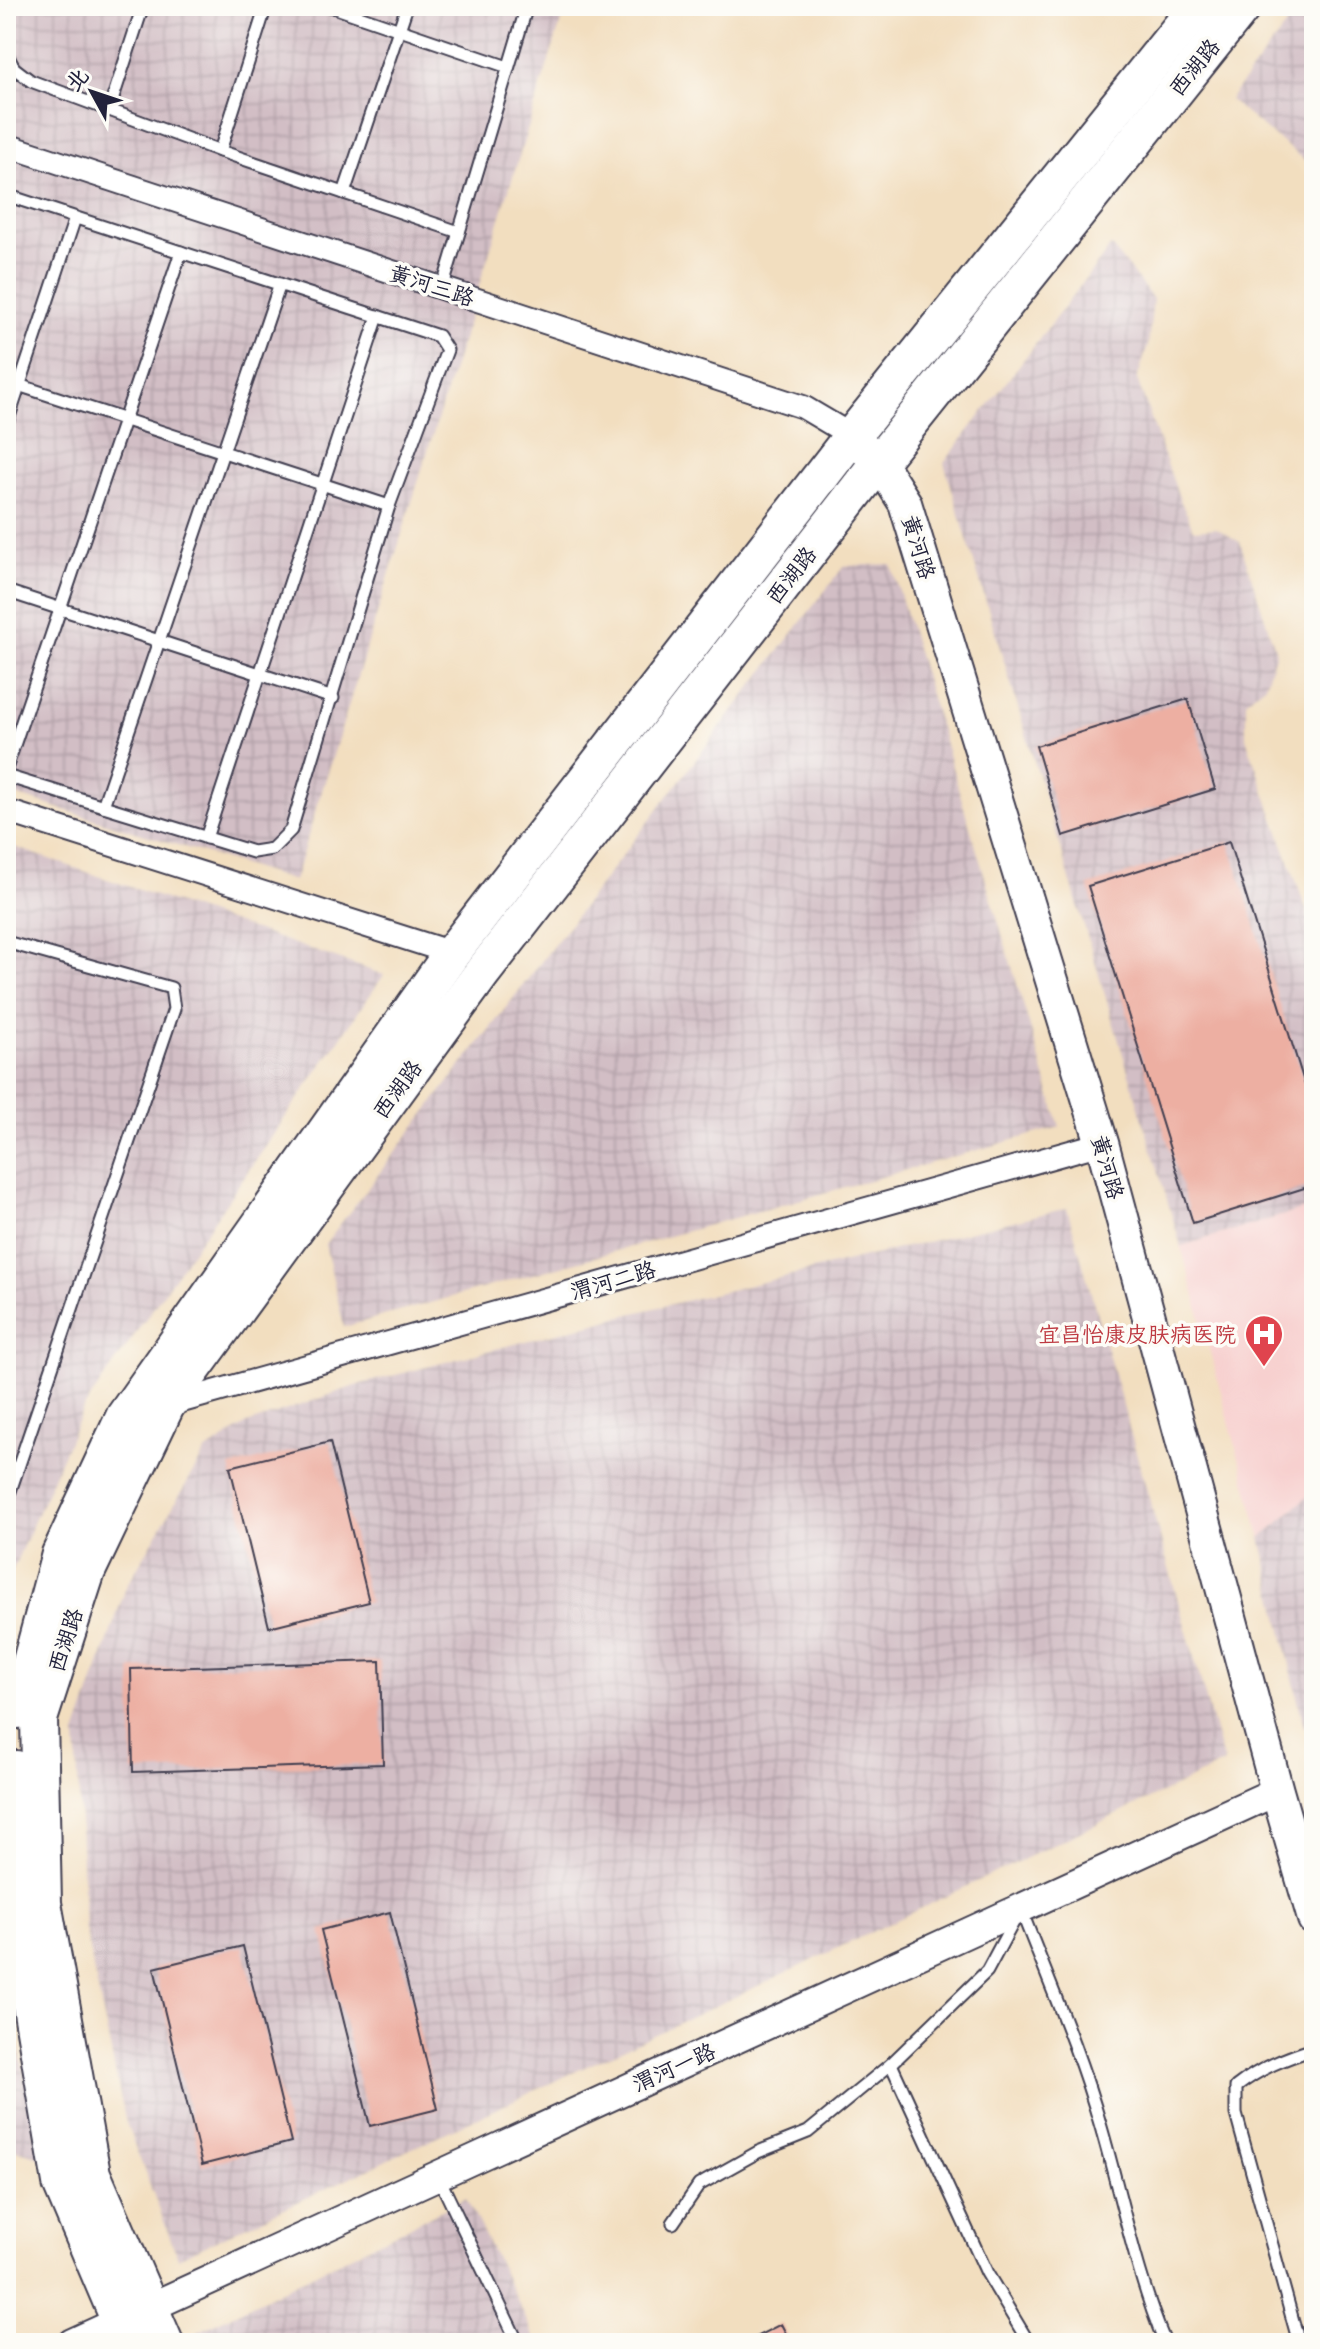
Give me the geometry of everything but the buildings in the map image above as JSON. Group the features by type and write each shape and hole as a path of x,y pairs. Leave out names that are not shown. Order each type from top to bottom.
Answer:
{"main road":[{"name":"西湖路","path":"165,2343 132,2325 92,2174 21,1767 17,1716 60,1554 124,1417 452,953 852,436 1198,6"},
{"name":"西湖路","path":"21,1767 87,1571 166,1406 482,973 879,462 1243,6"},
{"name":"黄河路","path":"852,436 879,462 905,503 1102,1143 1314,1919"}],"street":[{"name":"黄河三路","path":"6,145 803,407 852,436"},
{"path":"6,811 452,953"},
{"name":"渭河二路","path":"124,1417 1102,1143"},
{"name":"渭河一路","path":"72,2343 132,2325 438,2175 1277,1791"}],"lane":[{"path":"6,20 11,6"},
{"path":"109,110 143,6"},
{"path":"220,151 266,6"},
{"path":"330,6 508,67"},
{"path":"344,193 407,6"},
{"path":"442,289 527,6"},
{"path":"6,53 14,68 31,81 220,151 459,232"},
{"path":"6,195 438,336 447,350 389,506 291,830 272,849 253,852 6,776"},
{"path":"6,426 75,218"},
{"path":"6,769 181,252"},
{"path":"103,806 280,284"},
{"path":"206,838 378,316"},
{"path":"6,381 389,506"},
{"path":"6,591 333,698"},
{"path":"6,942 171,988 174,1009 6,1503"},
{"path":"673,2223 699,2185 758,2152 808,2132 891,2064 987,1971 1021,1910"},
{"path":"1021,1910 1070,2032 1100,2124 1148,2302 1165,2343"},
{"path":"1299,2343 1236,2114 1236,2087 1282,2059 1314,2049"},
{"path":"891,2064 987,2273 1029,2343"},
{"path":"438,2175 518,2343"}],"shaded area":[{"path":"6,6 566,6 294,881 6,792"},
{"path":"1301,6 1314,6 1314,168 1229,100"},
{"path":"1111,246 1153,299 1148,346 1137,379 1180,500 1194,530 1216,528 1240,542 1276,652 1265,685 1246,701 1246,738 1314,932 1314,1206 1181,1246 944,463"},
{"path":"891,564 1060,1127 344,1327 325,1244 844,566"},
{"path":"6,844 384,975 83,1409 6,1585"},
{"name":"宜昌怡康皮肤病医院","path":"1314,1206 1314,1491 1261,1538 1181,1246"},
{"path":"1067,1208 1224,1763 178,2258 126,2123 85,1929 76,1735 126,1587 205,1452 247,1424 361,1384 618,1317"},
{"path":"1314,1491 1314,1721 1304,1727 1261,1538"},
{"path":"6,1980 40,2157 6,2147"},
{"path":"466,2198 538,2343 196,2343 192,2335"}],"place":[{"name":"宜昌怡康皮肤病医院","path":"1264,1368"}]}
